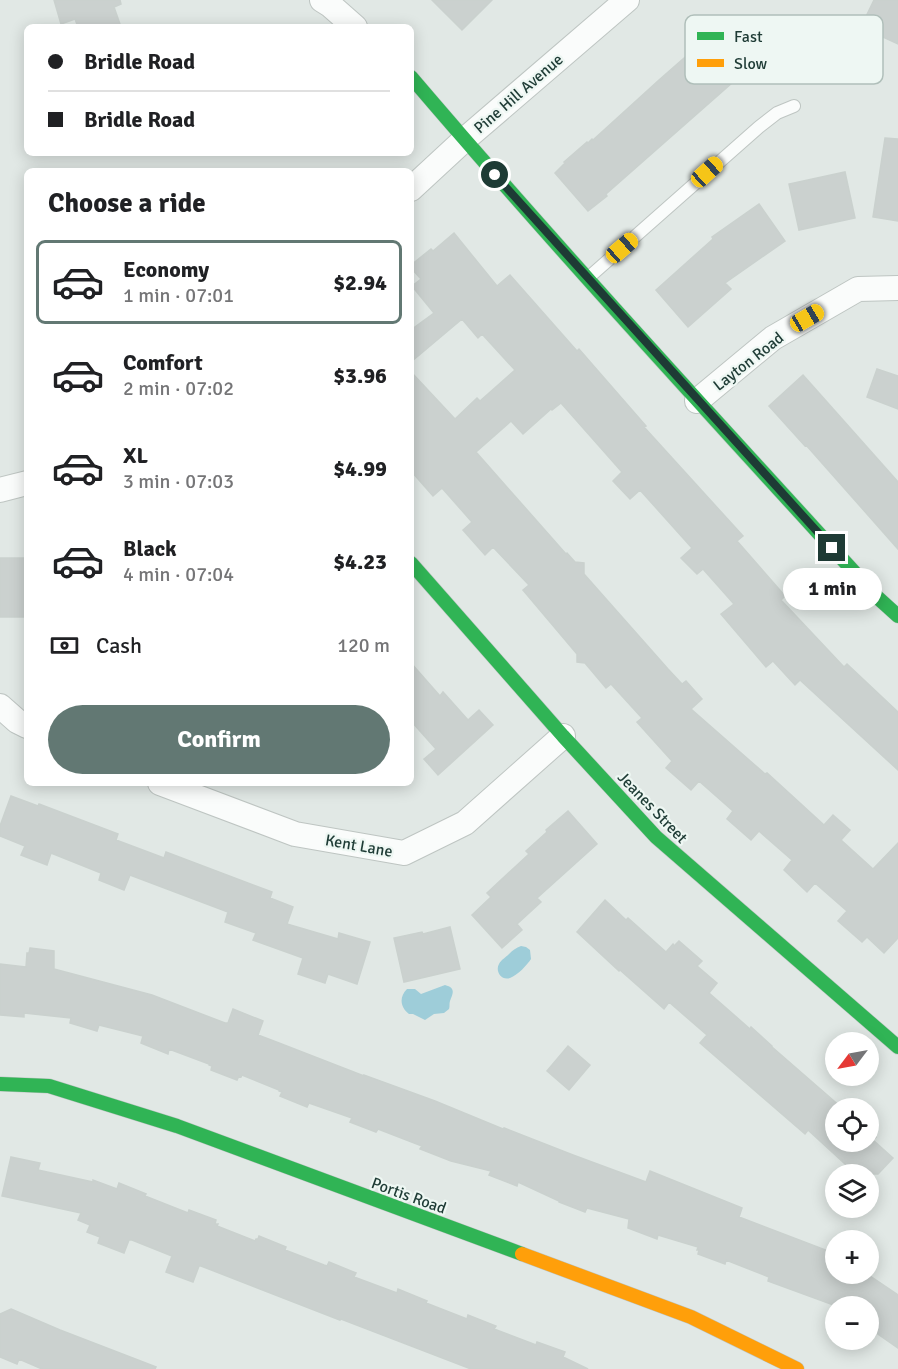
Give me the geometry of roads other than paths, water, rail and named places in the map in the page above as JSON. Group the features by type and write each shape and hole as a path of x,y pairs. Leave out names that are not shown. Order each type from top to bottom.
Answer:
{"street":[{"path":"321,0 352,24"},
{"name":"Pine Hill Avenue","path":"414,186 464,140 627,0"},
{"path":"414,82 698,401 877,597 898,616"},
{"name":"Layton Road","path":"698,401 773,338 858,288 898,288"},
{"path":"0,490 24,484"},
{"name":"Jeanes Street","path":"414,565 563,736 656,837 895,1039"},
{"path":"0,706 24,724"},
{"name":"Kent Lane","path":"168,786 296,834 404,853 465,823 563,736"},
{"name":"Portis Road","path":"0,1084 49,1086 177,1126 691,1317 797,1369"}],"lane":[{"path":"587,278 759,127 777,113 794,105"}],"water":[{"path":"521,946 530,950 531,959 513,977 507,979 502,977 498,970 500,963 513,950"},
{"path":"445,985 453,991 449,1009 444,1013 434,1014 425,1020 409,1014 402,1005 404,992 407,989 415,989 421,994"}]}
